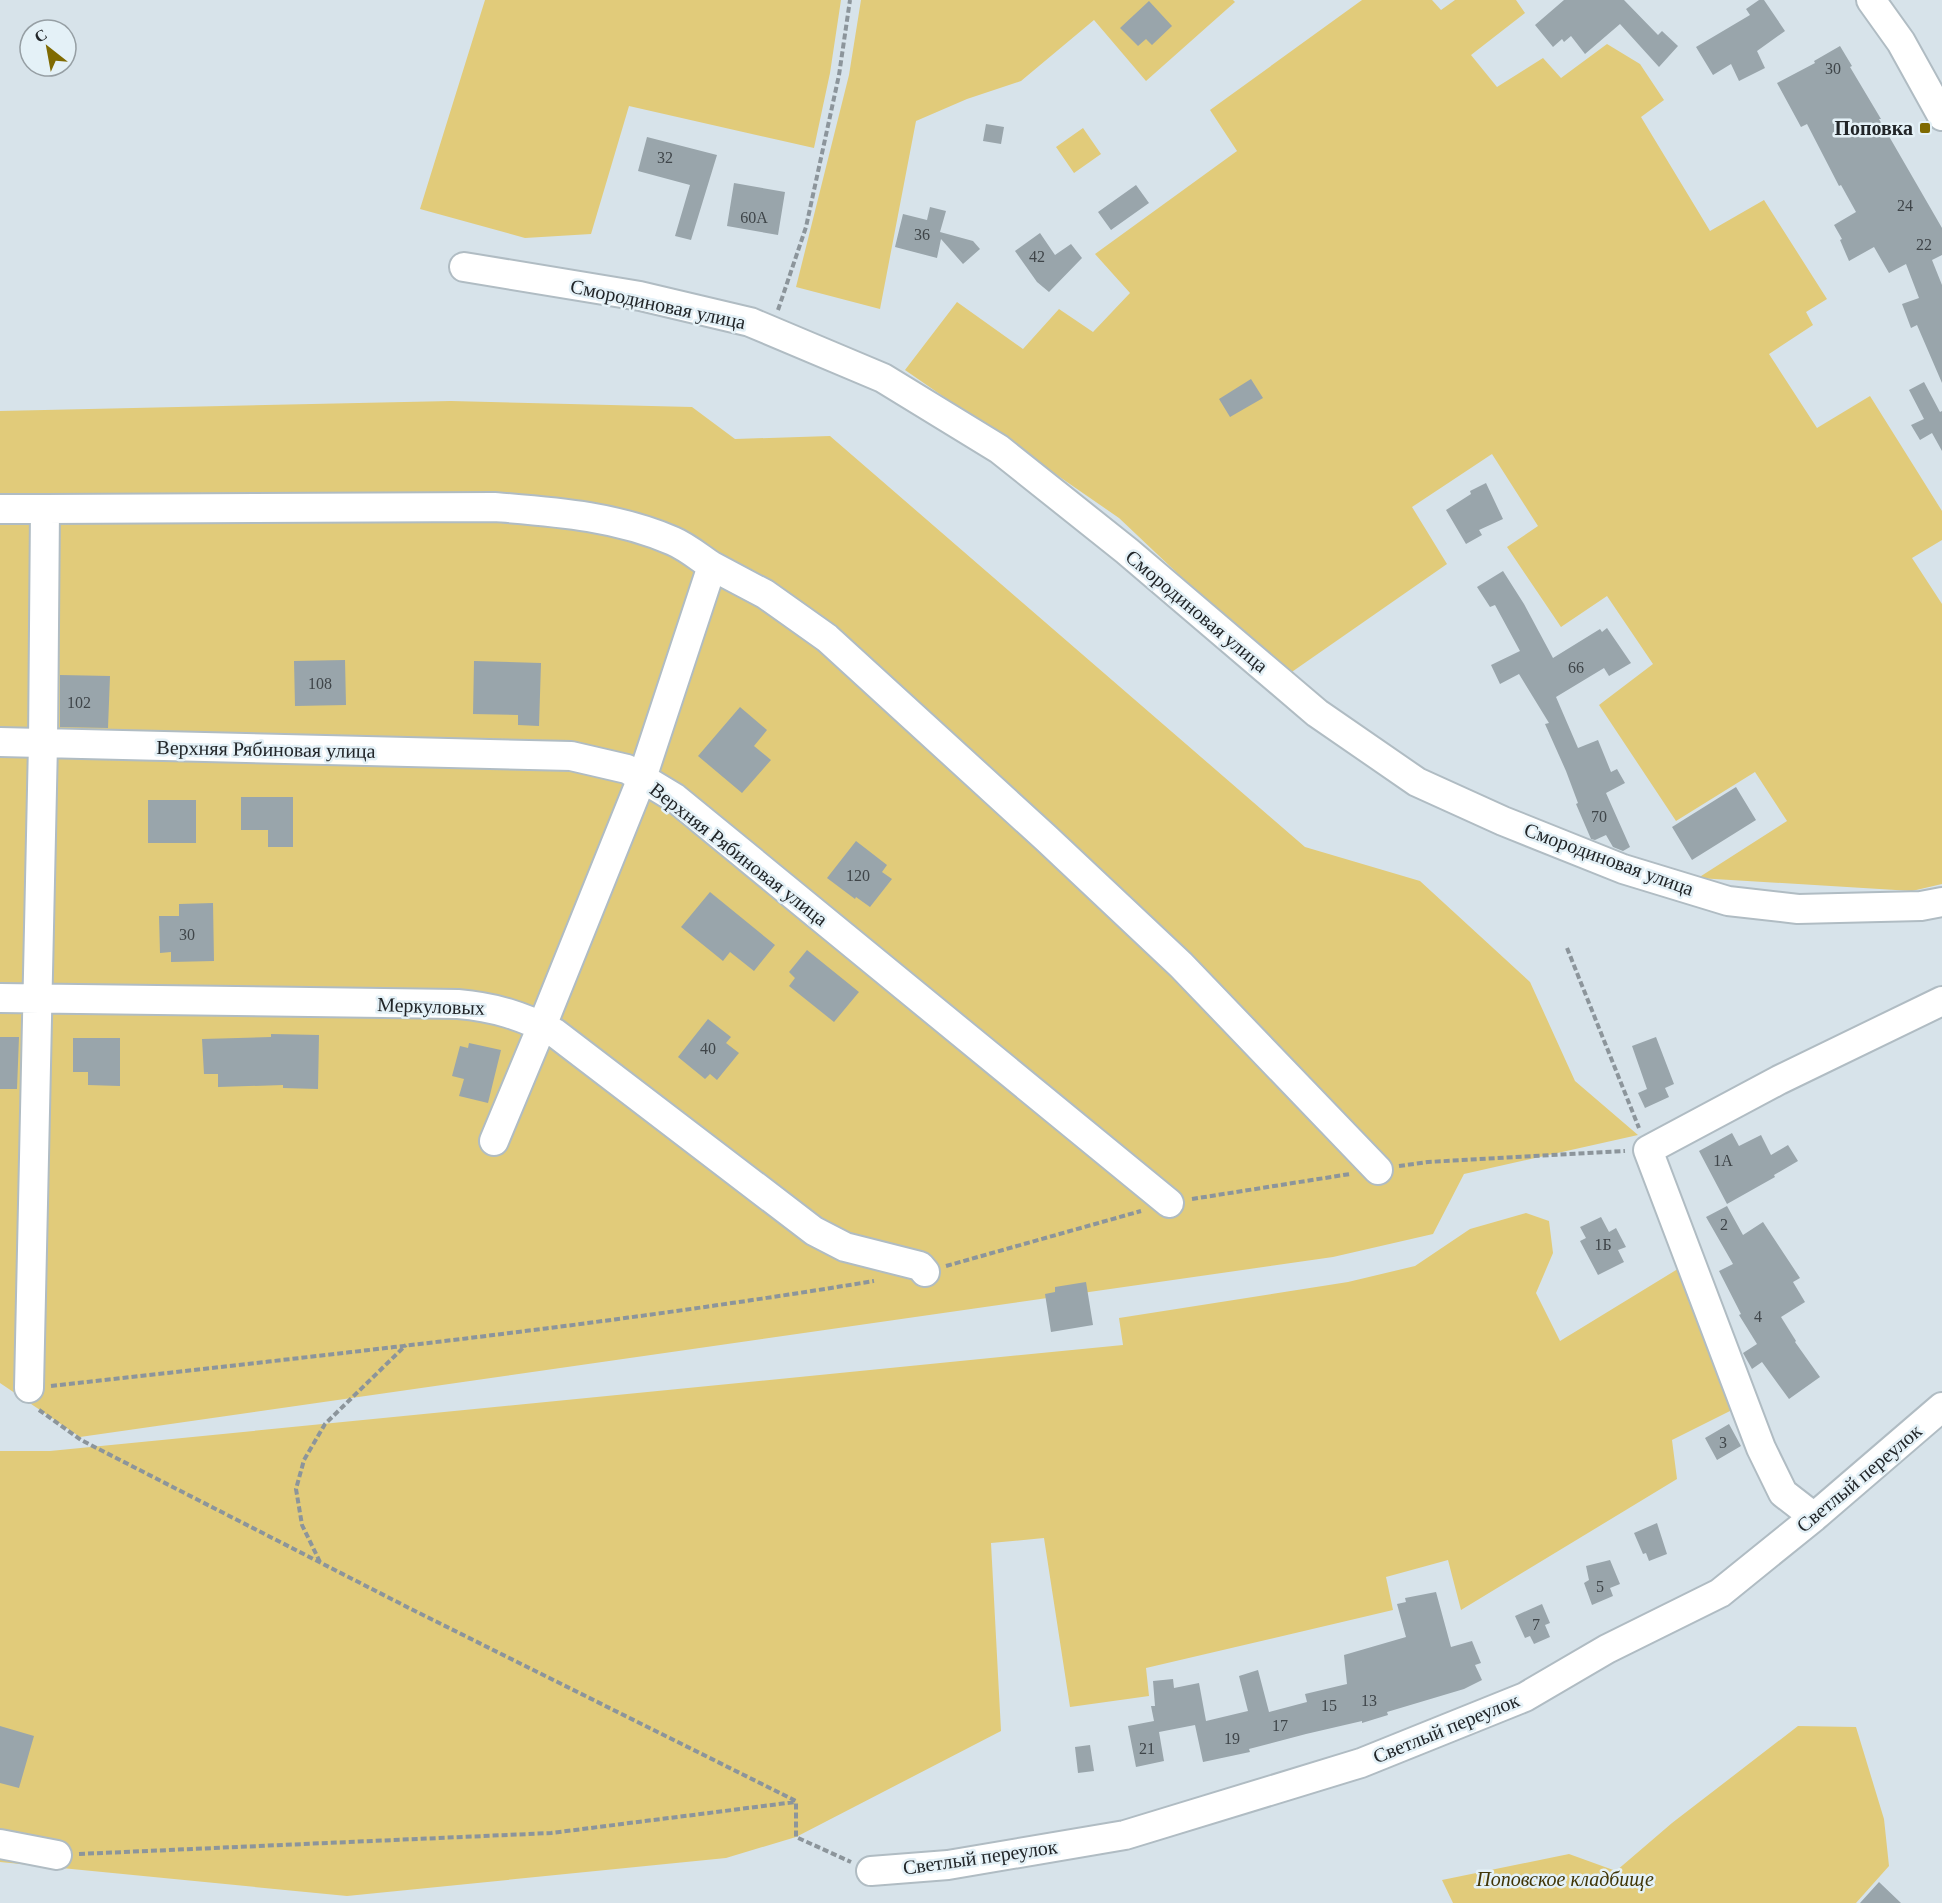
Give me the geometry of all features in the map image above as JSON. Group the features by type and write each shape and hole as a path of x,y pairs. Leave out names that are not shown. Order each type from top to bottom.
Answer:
{"street":[{"path":"1871,0 1901,42 1942,116"},
{"name":"Смородиновая улица","path":"464,267 640,296 750,322 883,378 999,449 1126,551 1317,713 1417,782 1503,821 1623,869 1728,901 1798,909 1921,906 1942,902"},
{"path":"0,509 494,507 564,512 631,525 675,542 712,566 765,594 836,646 1181,965 1378,1170"},
{"path":"29,1388 43,743 45,509"},
{"path":"494,1142 642,778 712,566"},
{"name":"Верхняя Рябиновая улица","path":"0,742 571,756 627,769 675,798 1169,1203"},
{"name":"Меркуловых","path":"0,998 458,1004 499,1009 555,1033 814,1231 830,1240 862,1252 920,1266 925,1272"},
{"path":"1814,1517 1783,1493 1761,1448 1648,1150 1779,1080 1942,1001"},
{"name":"Светлый переулок","path":"871,1871 948,1865 1125,1835 1361,1763 1525,1698 1607,1649 1720,1593 1814,1517 1942,1407"},
{"path":"0,1844 57,1855"}],"path":[{"path":"771,331 806,227 839,75 850,0"},
{"path":"925,1272 1169,1203 1428,1162 1648,1150 1567,948"},
{"path":"29,1388 406,1345 744,1302 880,1280"},
{"path":"320,1563 302,1524 297,1489 304,1460 325,1424 406,1345"},
{"path":"81,1440 796,1802"},
{"path":"796,1802 796,1837 871,1871"},
{"path":"57,1855 551,1833 796,1802"}],"green space":[{"path":"485,0 841,0 830,73 814,148 629,106 591,234 525,238 420,209"},
{"path":"861,0 1233,0 1235,2 1146,81 1094,20 1021,81 967,99 916,121 880,309 796,287 849,75"},
{"path":"1362,0 1432,0 1441,10 1455,0 1516,0 1525,13 1471,55 1497,87 1543,58 1561,78 1607,44 1640,64 1664,100 1641,117 1710,231 1764,200 1827,299 1806,312 1813,325 1769,354 1817,428 1870,396 1942,511 1942,540 1912,558 1942,604 1942,884 1912,891 1698,878 1787,821 1755,772 1676,821 1599,705 1653,664 1607,596 1561,627 1507,547 1538,526 1492,454 1412,507 1447,564 1286,676 1119,518 905,370 957,302 1023,349 1059,309 1093,332 1130,293 1095,254 1237,151 1210,110"},
{"path":"1083,128 1101,154 1074,173 1056,147"},
{"path":"451,401 692,407 735,439 830,436 1305,847 1420,881 1530,982 1575,1081 1638,1135 1464,1174 1433,1234 1333,1257 80,1437 0,1383 0,411"},
{"path":"1526,1213 1549,1221 1553,1253 1536,1293 1560,1341 1681,1267 1732,1410 1672,1440 1677,1479 1461,1610 1448,1560 1386,1577 1393,1610 1146,1668 1149,1696 1070,1707 1044,1538 991,1543 1001,1731 796,1837 726,1858 347,1896 0,1862 0,1451 50,1451 1123,1345 1119,1318 1348,1282 1415,1266 1470,1229"},
{"name":"Поповское кладбище","path":"1798,1726 1856,1727 1884,1819 1889,1866 1856,1903 1453,1903 1442,1880 1569,1854 1616,1871 1672,1823"}],"building":[{"path":"1564,0 1624,0 1658,35 1662,31 1678,46 1659,67 1620,24 1585,54 1571,36 1564,42 1562,39 1553,47 1535,25"},
{"path":"1759,0 1764,0 1785,31 1757,51 1765,68 1739,81 1731,64 1713,75 1696,47 1750,15 1746,9"},
{"path":"1149,1 1172,26 1152,45 1146,39 1138,46 1120,28"},
{"path":"1840,46 1942,228 1942,255 1932,260 1942,285 1942,383 1917,325 1911,328 1902,304 1919,298 1906,264 1889,273 1874,247 1849,261 1840,240 1842,239 1834,225 1856,212 1841,185 1839,186 1807,124 1801,127 1777,83 1815,63 1814,61"},
{"path":"986,124 1004,127 1001,144 983,141"},
{"path":"647,137 717,155 691,240 675,236 690,185 638,171"},
{"path":"734,183 785,192 778,235 727,226"},
{"path":"1136,185 1149,203 1111,230 1098,212"},
{"path":"930,207 946,211 940,232 973,241 980,249 963,264 941,239 937,258 895,247 903,214 927,220"},
{"path":"1040,233 1055,255 1071,244 1082,258 1049,292 1037,282 1015,251"},
{"path":"1251,379 1263,398 1230,417 1219,399"},
{"path":"1924,382 1940,412 1942,411 1942,451 1932,433 1920,440 1911,425 1924,419 1909,390"},
{"path":"1486,483 1503,519 1479,530 1482,535 1466,544 1446,510 1471,494 1470,491"},
{"path":"1503,571 1553,658 1600,629 1602,632 1607,628 1631,663 1609,676 1604,668 1556,697 1578,748 1598,740 1611,772 1617,769 1625,783 1606,793 1630,847 1623,851 1613,847 1606,835 1595,840 1591,839 1576,804 1578,803 1566,771 1545,724 1549,723 1519,674 1500,684 1491,665 1520,651 1495,605 1490,607 1477,587"},
{"path":"345,660 346,705 295,706 294,661"},
{"path":"474,661 541,663 539,726 518,725 518,715 473,714"},
{"path":"60,675 110,676 108,728 60,727"},
{"path":"740,707 767,730 754,746 771,760 742,793 698,756"},
{"path":"1736,787 1756,820 1692,860 1672,827"},
{"path":"241,797 293,797 293,847 268,847 268,830 241,830"},
{"path":"148,800 196,800 196,843 148,843"},
{"path":"856,841 887,865 882,872 892,879 870,907 827,878"},
{"path":"710,892 775,945 754,971 730,952 723,961 681,927"},
{"path":"213,903 214,961 171,962 171,952 160,953 159,916 179,916 179,904"},
{"path":"807,950 859,992 834,1022 789,986 795,978 789,972"},
{"path":"708,1019 731,1037 726,1043 739,1053 717,1080 710,1074 705,1079 678,1057"},
{"path":"271,1034 319,1035 318,1089 283,1088 283,1085 218,1087 218,1074 204,1074 202,1039 271,1037"},
{"path":"0,1037 19,1037 17,1089 0,1089"},
{"path":"1656,1037 1674,1084 1665,1088 1669,1097 1645,1108 1638,1093 1647,1089 1632,1046"},
{"path":"73,1038 120,1038 120,1086 88,1085 88,1072 73,1072"},
{"path":"469,1043 501,1050 488,1103 459,1096 464,1079 452,1076 460,1046 468,1048"},
{"path":"1732,1133 1739,1146 1761,1135 1771,1155 1788,1145 1798,1161 1727,1204 1699,1151"},
{"path":"1727,1206 1743,1235 1763,1222 1800,1278 1793,1282 1805,1302 1781,1317 1795,1342 1820,1377 1789,1399 1762,1362 1752,1369 1743,1353 1757,1344 1739,1315 1741,1314 1719,1271 1733,1264 1706,1217"},
{"path":"1601,1217 1609,1232 1616,1228 1626,1247 1618,1250 1624,1262 1598,1275 1580,1241 1586,1238 1580,1227"},
{"path":"1086,1282 1093,1325 1051,1332 1045,1294 1055,1292 1055,1287"},
{"path":"1729,1424 1741,1446 1717,1460 1705,1438"},
{"path":"1657,1523 1667,1554 1649,1561 1646,1553 1643,1554 1634,1533"},
{"path":"1610,1560 1620,1584 1610,1588 1613,1596 1592,1605 1584,1583 1589,1580 1586,1566"},
{"path":"1436,1592 1451,1647 1472,1641 1481,1663 1475,1665 1482,1680 1464,1689 1387,1712 1388,1715 1362,1723 1362,1721 1306,1734 1249,1749 1250,1752 1203,1762 1195,1725 1159,1732 1164,1761 1136,1767 1128,1726 1154,1721 1151,1706 1155,1706 1153,1681 1173,1679 1174,1688 1199,1683 1206,1721 1248,1711 1239,1676 1258,1670 1269,1712 1307,1702 1305,1694 1347,1684 1344,1655 1406,1637 1397,1604 1406,1602 1405,1598"},
{"path":"1542,1604 1550,1623 1545,1625 1550,1637 1534,1644 1530,1636 1525,1638 1515,1616"},
{"path":"0,1726 34,1736 19,1788 0,1783"},
{"path":"1090,1745 1094,1771 1078,1773 1075,1747"},
{"path":"1879,1882 1901,1903 1860,1903"}],"place":[{"name":"Поповка","path":"1925,128"}]}
